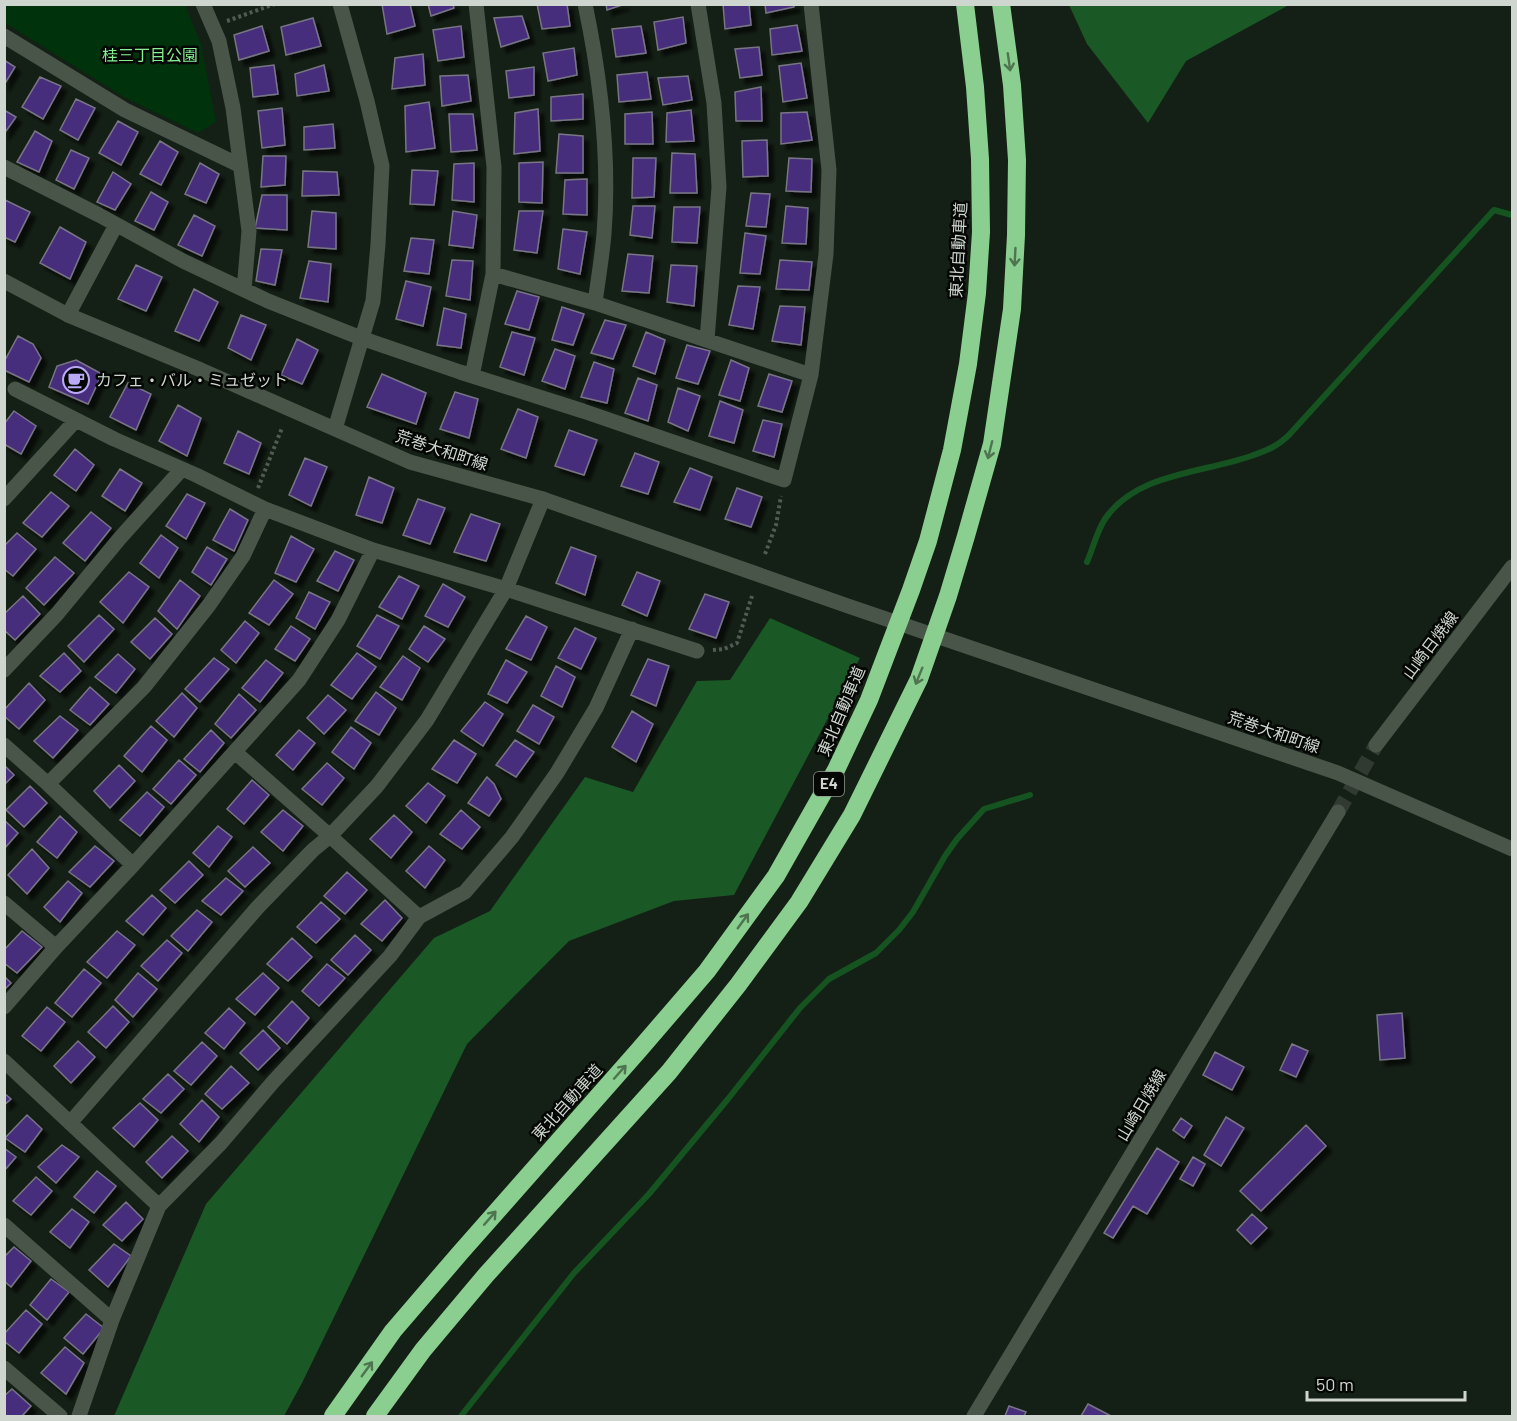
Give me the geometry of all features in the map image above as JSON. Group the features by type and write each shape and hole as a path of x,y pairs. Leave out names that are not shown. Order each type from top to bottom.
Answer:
{"highway":[{"name":"東北自動車道","path":"333,1416 393,1331 707,971 776,876 836,771 864,710 928,542 952,450 968,364 977,293 981,232 980,159 975,87 965,4"},
{"name":"E4","path":"375,1416 423,1350 486,1275 562,1188 669,1072 745,976 799,902 852,815 919,679 951,586 992,444 1012,309 1017,160 1012,85 1001,4"}],"street":[{"path":"203,4 219,41 233,108 249,231 244,290"},
{"path":"335,429 373,300 382,166 367,100 340,4"},
{"path":"472,376 493,274 494,167 476,4"},
{"path":"585,4 596,56 605,148 604,234 595,303"},
{"path":"698,4 714,103 719,187 707,340"},
{"path":"4,167 183,261 267,301 361,338 784,480 811,375 826,255 829,170 811,4"},
{"path":"4,36 125,110 239,165"},
{"path":"68,315 116,225"},
{"path":"493,274 595,303 811,375"},
{"name":"荒巻大和町線","path":"6,285 68,315 410,462 543,499 1338,773 1512,849"},
{"path":"15,388 114,439 259,506 373,550 506,589 697,651"},
{"path":"4,498 76,420"},
{"path":"4,670 57,614 120,538 182,469"},
{"path":"70,1123 258,907 313,850 330,836 376,786 427,720 506,589 543,499"},
{"path":"48,784 144,687 209,606 243,556 259,506"},
{"path":"4,1007 299,680 338,620 373,550"},
{"name":"山崎日焼線","path":"1376,746 1512,567"},
{"path":"79,1416 112,1320 159,1206 221,1143 273,1082 390,956 419,917 465,892 512,837 557,773 596,708 632,629"},
{"path":"4,745 133,865"},
{"path":"235,752 419,917"},
{"name":"山崎日焼線","path":"974,1416 1338,812"},
{"path":"4,903 56,947"},
{"path":"4,1061 159,1206"},
{"path":"4,1225 112,1320"},
{"path":"4,1368 60,1416"}],"path":[{"path":"213,26 275,4"},
{"path":"259,506 282,428"},
{"path":"765,554 776,525 784,480"},
{"path":"697,651 724,649 737,643 752,596"}],"green space":[{"name":"桂三丁目公園","path":"4,5 185,5 201,44 216,122 198,133 124,97 5,23"},
{"path":"1069,5 1289,5 1186,61 1148,123 1087,44"},
{"path":"770,618 860,658 734,895 674,901 569,941 467,1044 284,1416 114,1416 206,1204 434,938 490,911 585,777 633,792 697,681 730,680"}],"building":[{"path":"382,4 410,4 415,26 387,34"},
{"path":"428,4 453,4 454,8 431,16"},
{"path":"537,4 567,4 570,26 542,29"},
{"path":"606,4 625,4 607,10"},
{"path":"723,4 749,4 751,25 725,29"},
{"path":"765,4 794,4 794,7 766,13"},
{"path":"522,16 529,38 501,47 494,18"},
{"path":"683,17 686,43 658,50 654,22"},
{"path":"313,18 321,46 286,55 281,27"},
{"path":"797,25 802,51 772,55 770,29"},
{"path":"262,26 269,51 239,60 234,35"},
{"path":"461,26 464,57 438,61 433,30"},
{"path":"641,26 646,53 616,57 612,29"},
{"path":"759,47 762,75 740,78 735,49"},
{"path":"574,48 577,75 548,81 543,53"},
{"path":"423,54 425,85 392,89 395,58"},
{"path":"4,60 15,67 4,85"},
{"path":"801,63 807,98 783,102 779,66"},
{"path":"274,65 278,94 253,97 250,68"},
{"path":"324,65 329,91 297,96 295,74"},
{"path":"534,67 534,95 509,98 506,71"},
{"path":"647,72 651,99 619,102 617,75"},
{"path":"468,75 471,101 442,106 440,76"},
{"path":"688,76 692,100 663,105 658,78"},
{"path":"40,77 61,86 43,119 22,107"},
{"path":"761,87 762,121 736,121 735,92"},
{"path":"583,94 583,119 551,121 551,97"},
{"path":"76,99 95,108 78,140 60,130"},
{"path":"429,102 435,148 406,152 405,106"},
{"path":"282,108 285,145 262,148 258,111"},
{"path":"538,109 540,151 514,154 515,113"},
{"path":"4,110 16,117 4,134"},
{"path":"691,110 694,141 666,142 667,113"},
{"path":"652,112 653,144 625,144 625,114"},
{"path":"807,112 812,140 781,144 781,113"},
{"path":"449,114 473,114 477,150 451,152"},
{"path":"118,121 138,132 121,165 99,153"},
{"path":"333,124 335,148 304,150 304,127"},
{"path":"35,131 52,141 39,172 17,162"},
{"path":"559,134 583,136 583,173 556,173"},
{"path":"767,140 768,176 743,177 742,141"},
{"path":"160,141 178,152 161,185 140,174"},
{"path":"71,150 89,158 74,189 56,180"},
{"path":"672,153 695,154 697,193 670,193"},
{"path":"263,156 286,156 285,185 261,187"},
{"path":"633,158 656,158 654,197 632,198"},
{"path":"789,158 812,159 811,192 786,191"},
{"path":"543,162 542,203 519,202 519,163"},
{"path":"200,163 219,174 206,203 185,194"},
{"path":"474,163 474,202 452,200 454,164"},
{"path":"412,170 438,171 434,205 410,204"},
{"path":"303,171 337,172 339,195 302,196"},
{"path":"113,172 131,184 115,210 97,202"},
{"path":"587,179 587,215 563,214 565,180"},
{"path":"151,192 168,202 154,230 135,221"},
{"path":"751,193 770,194 766,227 746,226"},
{"path":"262,195 287,195 287,230 255,228"},
{"path":"5,200 30,212 15,242 4,237"},
{"path":"633,206 655,206 652,238 630,235"},
{"path":"786,206 808,208 806,244 782,243"},
{"path":"674,207 700,207 697,243 672,242"},
{"path":"312,211 336,213 336,249 308,247"},
{"path":"453,211 477,215 473,248 449,245"},
{"path":"519,211 543,211 537,253 514,250"},
{"path":"194,215 215,226 202,256 178,245"},
{"path":"60,227 86,242 70,279 40,263"},
{"path":"563,229 587,232 580,274 558,269"},
{"path":"745,233 766,236 760,274 740,273"},
{"path":"411,238 434,240 429,274 404,271"},
{"path":"261,249 282,250 275,285 256,281"},
{"path":"628,254 653,256 649,293 622,291"},
{"path":"452,260 473,261 470,300 446,296"},
{"path":"780,260 812,262 809,290 776,289"},
{"path":"309,261 331,264 328,302 300,298"},
{"path":"136,265 162,277 146,311 118,299"},
{"path":"671,265 697,266 694,306 667,302"},
{"path":"406,281 431,287 423,326 396,319"},
{"path":"738,286 760,287 753,329 729,325"},
{"path":"194,289 218,302 199,341 175,331"},
{"path":"517,291 539,297 529,330 505,324"},
{"path":"780,306 805,307 801,345 772,341"},
{"path":"562,307 584,314 573,345 552,340"},
{"path":"444,308 466,314 461,348 437,345"},
{"path":"241,315 266,325 251,360 228,348"},
{"path":"605,320 626,325 613,359 591,353"},
{"path":"512,332 535,338 524,375 500,367"},
{"path":"646,332 665,340 655,374 633,366"},
{"path":"18,336 33,344 41,358 29,382 4,370 4,362"},
{"path":"297,339 318,350 302,384 281,375"},
{"path":"687,345 710,351 698,384 676,378"},
{"path":"555,349 575,356 565,389 542,381"},
{"path":"76,360 102,374 88,404 49,387 57,366"},
{"path":"731,360 749,368 740,401 719,395"},
{"path":"594,362 614,369 607,403 581,397"},
{"path":"382,374 426,393 416,424 367,407"},
{"path":"769,374 792,381 782,412 758,406"},
{"path":"638,378 657,385 648,421 625,413"},
{"path":"128,383 151,394 136,430 110,417"},
{"path":"678,388 700,396 688,431 668,422"},
{"path":"455,392 478,399 469,438 440,429"},
{"path":"720,401 743,410 734,443 709,436"},
{"path":"178,405 201,418 187,456 159,441"},
{"path":"518,409 538,417 526,458 501,449"},
{"path":"14,411 36,426 21,454 4,444 4,424"},
{"path":"763,420 782,424 774,457 753,451"},
{"path":"569,430 597,440 584,475 555,466"},
{"path":"238,431 261,443 249,474 224,463"},
{"path":"75,449 94,465 76,491 54,475"},
{"path":"635,453 659,462 648,494 621,486"},
{"path":"305,458 327,467 311,506 289,495"},
{"path":"690,468 712,477 700,510 674,502"},
{"path":"120,469 142,483 125,511 102,496"},
{"path":"369,477 394,488 382,523 356,515"},
{"path":"737,488 762,497 751,527 725,519"},
{"path":"51,492 69,506 42,537 23,523"},
{"path":"187,494 205,503 186,539 166,526"},
{"path":"418,499 445,508 430,544 403,535"},
{"path":"230,509 248,520 234,551 213,540"},
{"path":"91,512 111,528 85,561 63,543"},
{"path":"471,514 500,524 486,561 454,552"},
{"path":"17,533 36,549 13,576 4,569 4,546"},
{"path":"161,535 178,548 159,578 140,563"},
{"path":"291,536 314,549 296,582 275,573"},
{"path":"207,547 227,559 211,585 192,572"},
{"path":"571,547 596,556 585,595 556,583"},
{"path":"335,551 354,560 338,591 317,581"},
{"path":"55,557 74,573 44,605 26,588"},
{"path":"129,572 149,587 123,623 100,602"},
{"path":"637,572 660,581 647,616 622,605"},
{"path":"399,576 419,586 402,619 379,607"},
{"path":"180,580 200,596 177,629 158,611"},
{"path":"274,580 293,594 269,625 249,613"},
{"path":"443,584 465,597 448,627 425,616"},
{"path":"309,592 330,602 315,629 296,618"},
{"path":"705,594 729,602 716,638 689,629"},
{"path":"23,596 40,614 15,640 4,630 4,614"},
{"path":"99,615 114,629 84,662 68,646"},
{"path":"377,615 399,626 380,659 357,646"},
{"path":"526,616 547,627 531,660 506,649"},
{"path":"155,618 172,634 150,659 131,642"},
{"path":"245,621 259,633 236,663 221,650"},
{"path":"291,626 310,639 295,661 275,649"},
{"path":"424,626 445,639 428,662 409,649"},
{"path":"575,628 596,638 581,669 558,658"},
{"path":"64,653 81,671 60,692 40,676"},
{"path":"357,653 376,667 352,699 331,685"},
{"path":"118,654 135,669 116,693 95,677"},
{"path":"403,656 420,668 402,700 380,687"},
{"path":"214,658 229,669 200,702 185,689"},
{"path":"648,659 669,666 656,706 631,695"},
{"path":"266,660 283,673 260,702 242,688"},
{"path":"506,660 527,672 507,703 488,694"},
{"path":"556,666 575,677 562,707 541,696"},
{"path":"29,683 45,700 19,729 4,716 4,710"},
{"path":"90,687 109,704 90,725 70,710"},
{"path":"376,692 396,708 379,735 355,721"},
{"path":"182,693 197,708 174,737 156,721"},
{"path":"239,694 256,710 231,738 215,724"},
{"path":"328,695 346,710 324,734 307,718"},
{"path":"485,702 503,714 483,746 461,731"},
{"path":"533,705 554,717 539,744 517,731"},
{"path":"632,711 653,724 636,762 612,747"},
{"path":"60,716 78,730 53,758 34,741"},
{"path":"151,726 167,740 142,772 124,756"},
{"path":"351,727 371,743 354,769 332,752"},
{"path":"211,730 224,743 200,772 184,759"},
{"path":"299,730 315,743 293,770 276,755"},
{"path":"454,740 476,754 457,783 432,769"},
{"path":"515,740 534,752 516,777 496,765"},
{"path":"179,760 196,775 171,804 153,789"},
{"path":"327,763 344,778 322,805 302,789"},
{"path":"4,765 14,775 4,785"},
{"path":"119,765 135,781 110,808 94,791"},
{"path":"487,777 494,784 501,799 489,816 468,803"},
{"path":"252,780 269,795 244,824 227,809"},
{"path":"428,783 445,796 426,823 406,806"},
{"path":"30,786 47,803 24,827 6,810"},
{"path":"147,792 164,807 140,836 120,820"},
{"path":"283,810 303,826 283,851 261,832"},
{"path":"461,810 480,827 462,849 440,834"},
{"path":"394,815 412,832 391,858 370,839"},
{"path":"60,816 77,832 57,858 37,842"},
{"path":"4,820 18,833 4,849"},
{"path":"218,826 232,837 209,867 193,853"},
{"path":"95,846 114,861 90,887 69,872"},
{"path":"429,846 445,860 425,888 406,871"},
{"path":"253,847 270,863 245,887 228,871"},
{"path":"32,849 49,868 27,894 8,875"},
{"path":"189,861 203,875 175,903 160,890"},
{"path":"347,872 367,890 345,914 324,896"},
{"path":"226,878 243,891 221,915 202,901"},
{"path":"68,881 82,893 60,922 44,907"},
{"path":"152,895 166,908 143,935 126,921"},
{"path":"385,900 402,918 382,941 361,924"},
{"path":"321,902 340,919 316,943 297,927"},
{"path":"197,910 212,922 188,951 171,936"},
{"path":"22,931 42,947 17,973 4,963 4,950"},
{"path":"117,931 135,945 107,978 87,962"},
{"path":"355,935 371,950 348,975 331,960"},
{"path":"292,938 312,957 288,981 267,964"},
{"path":"167,940 182,953 158,981 141,966"},
{"path":"327,964 345,978 319,1006 302,991"},
{"path":"84,969 101,983 72,1017 55,1003"},
{"path":"138,973 157,989 133,1017 115,1000"},
{"path":"263,973 279,988 255,1015 236,999"},
{"path":"4,976 11,983 4,990"},
{"path":"292,1001 309,1018 287,1044 268,1027"},
{"path":"113,1006 129,1022 106,1048 88,1032"},
{"path":"47,1007 65,1022 41,1051 22,1036"},
{"path":"229,1008 245,1023 224,1049 205,1033"},
{"path":"1402,1013 1405,1058 1380,1060 1377,1015"},
{"path":"263,1030 280,1048 258,1070 240,1053"},
{"path":"78,1041 95,1057 71,1083 54,1066"},
{"path":"202,1042 217,1056 191,1085 174,1071"},
{"path":"1292,1044 1308,1051 1296,1077 1280,1070"},
{"path":"1215,1052 1244,1067 1232,1090 1203,1075"},
{"path":"231,1066 249,1083 222,1109 205,1094"},
{"path":"168,1074 184,1089 161,1113 143,1099"},
{"path":"4,1093 11,1099 4,1105"},
{"path":"202,1100 219,1117 199,1142 180,1124"},
{"path":"140,1103 158,1120 134,1147 113,1128"},
{"path":"27,1115 42,1129 25,1152 5,1138"},
{"path":"1226,1117 1244,1128 1221,1166 1204,1155"},
{"path":"1181,1118 1192,1126 1184,1138 1173,1130"},
{"path":"1306,1125 1326,1146 1261,1211 1240,1191"},
{"path":"172,1136 188,1151 162,1178 146,1162"},
{"path":"62,1145 79,1157 56,1183 38,1167"},
{"path":"4,1148 16,1157 4,1171"},
{"path":"1157,1148 1179,1162 1147,1214 1133,1206 1113,1238 1104,1233"},
{"path":"1193,1157 1205,1164 1193,1186 1180,1179"},
{"path":"97,1171 116,1186 94,1213 74,1197"},
{"path":"36,1177 52,1191 31,1215 13,1201"},
{"path":"126,1202 143,1219 122,1241 103,1225"},
{"path":"72,1209 89,1222 70,1248 50,1232"},
{"path":"1252,1214 1267,1228 1251,1244 1237,1230"},
{"path":"114,1244 131,1256 108,1287 89,1270"},
{"path":"14,1247 31,1261 11,1287 4,1281 4,1257"},
{"path":"51,1279 69,1292 47,1320 30,1305"},
{"path":"26,1310 42,1324 19,1353 4,1341 4,1334"},
{"path":"86,1314 104,1328 83,1354 64,1338"},
{"path":"65,1347 84,1363 66,1394 41,1373"},
{"path":"12,1389 31,1406 22,1416 4,1416 4,1396"},
{"path":"1088,1404 1111,1416 1081,1416"},
{"path":"1009,1406 1026,1412 1024,1416 1005,1416"}],"waterway":[{"path":"1087,562 1105,519 1118,504 1134,492 1152,483 1251,456 1271,448 1288,436 1494,210 1512,215"},
{"path":"461,1416 574,1273 649,1194 800,1008 829,979 876,953 899,930 913,912 945,856 984,809 1030,795"}],"tunnel":[{"path":"1338,812 1376,745"}],"place":[{"name":"カフェ・バル・ミュゼット","path":"76,380"}]}
